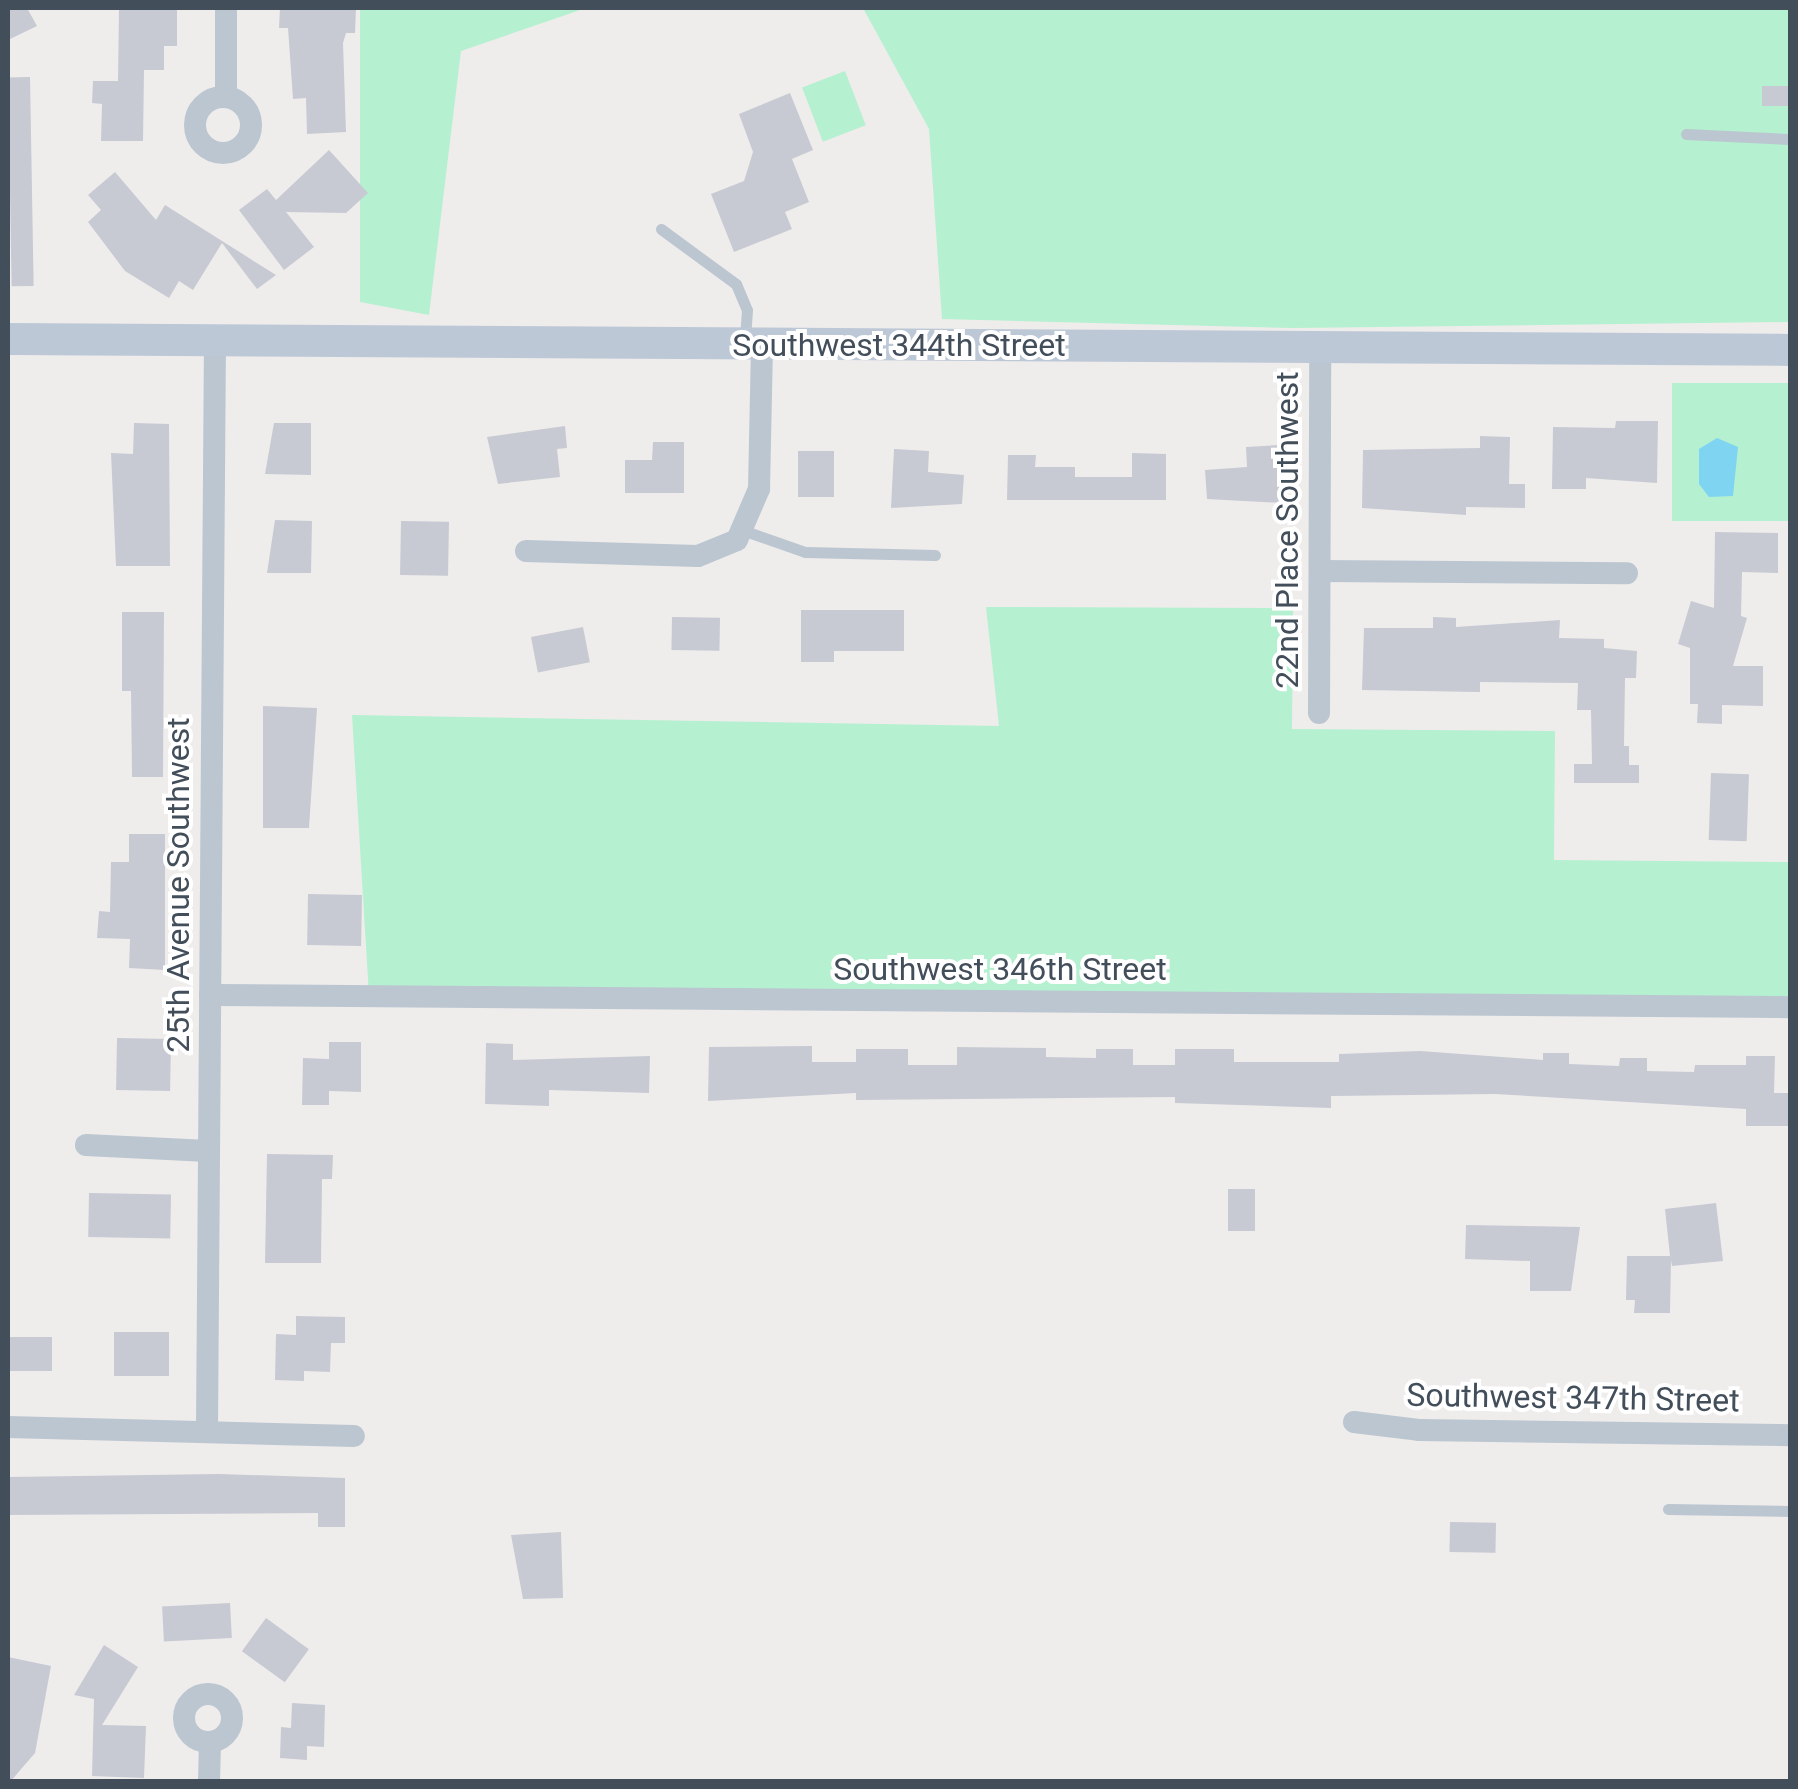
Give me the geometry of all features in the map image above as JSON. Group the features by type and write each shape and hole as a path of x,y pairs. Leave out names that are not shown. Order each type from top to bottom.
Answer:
{"street":[{"path":"226,8 226,97"},
{"name":"Southwest 344th Street","path":"8,339 1790,350"},
{"name":"25th Avenue Southwest","path":"206,1429 215,342"},
{"path":"526,551 698,556 741,536 761,462 754,344"},
{"name":"22nd Place Southwest","path":"1319,712 1320,348"},
{"path":"1320,571 1628,573"},
{"name":"Southwest 346th Street","path":"210,995 1790,1007"},
{"path":"86,1145 208,1150"},
{"name":"Southwest 347th Street","path":"1354,1422 1419,1430 1790,1435"},
{"path":"8,1427 206,1429 354,1436"},
{"path":"208,1782 210,1742"}],"lane":[{"path":"1686,134 1790,139"},
{"path":"661,228 736,284 747,310 754,344"},
{"path":"741,536 805,552 936,556"},
{"path":"1668,1509 1790,1510"}],"green space":[{"path":"360,8 586,8 461,51 429,315 360,302"},
{"path":"863,8 1790,8 1790,322 1293,328 942,319 929,129"},
{"path":"845,71 866,125 823,142 802,87"},
{"path":"1672,383 1790,383 1790,521 1672,521"},
{"path":"986,607 1293,608 1292,729 1555,731 1554,860 1790,862 1790,1007 369,996 352,715 999,726"}],"water":[{"path":"1717,438 1738,447 1733,496 1709,497 1699,484 1699,449"}],"building":[{"path":"8,8 27,8 37,26 8,40"},
{"path":"280,8 356,8 355,33 346,33 343,43 346,132 307,134 306,98 293,99 288,28 279,28"},
{"path":"119,9 177,9 177,46 164,46 164,70 144,70 143,141 101,141 102,104 92,103 93,81 118,81"},
{"path":"8,77 30,77 34,286 12,286"},
{"path":"1762,86 1790,86 1790,106 1762,106"},
{"path":"790,93 813,150 792,159 809,202 785,212 792,229 734,252 711,194 744,181 753,152 739,114"},
{"path":"329,150 368,193 346,213 286,212 314,247 284,270 239,210 267,189 276,200"},
{"path":"115,172 156,220 165,205 276,275 257,289 222,243 193,290 179,281 169,298 125,271 88,222 101,210 88,195"},
{"path":"1616,421 1658,421 1657,483 1586,478 1586,489 1552,489 1553,427 1615,428"},
{"path":"134,423 169,424 170,566 116,566 111,453 133,454"},
{"path":"274,423 311,423 311,475 265,474"},
{"path":"565,426 567,448 557,449 560,477 498,484 487,437"},
{"path":"1480,436 1510,437 1509,484 1525,484 1525,508 1466,507 1466,515 1362,508 1363,450 1480,448"},
{"path":"653,442 684,442 684,493 625,493 625,460 652,460"},
{"path":"1280,445 1283,503 1207,499 1205,470 1247,467 1246,447"},
{"path":"894,449 929,451 928,472 964,475 962,504 891,508"},
{"path":"798,451 834,451 834,497 798,497"},
{"path":"1132,453 1166,454 1166,500 1007,500 1008,455 1036,455 1035,467 1075,467 1075,477 1132,477"},
{"path":"275,520 312,521 311,573 267,573"},
{"path":"401,521 449,522 448,576 400,575"},
{"path":"1715,532 1778,533 1778,573 1742,572 1741,616 1747,618 1733,666 1763,666 1763,706 1722,705 1722,724 1697,723 1698,704 1690,704 1690,648 1678,644 1691,601 1714,608"},
{"path":"801,610 904,610 904,651 834,651 834,662 801,662"},
{"path":"122,612 164,612 163,777 132,777 131,691 122,691"},
{"path":"672,617 720,618 719,651 671,650"},
{"path":"1433,617 1456,618 1456,627 1560,620 1559,638 1604,639 1604,648 1637,651 1636,678 1625,678 1624,746 1629,746 1629,765 1639,765 1639,783 1574,783 1574,764 1592,764 1591,710 1577,710 1578,683 1480,682 1480,692 1362,690 1364,628 1433,628"},
{"path":"583,627 590,662 538,672 531,637"},
{"path":"263,706 317,708 309,828 263,828"},
{"path":"1711,773 1749,774 1747,841 1709,840"},
{"path":"129,834 165,834 165,970 129,968 130,939 97,938 99,911 110,912 111,862 129,862"},
{"path":"308,894 362,895 361,946 307,945"},
{"path":"117,1038 171,1039 170,1091 116,1090"},
{"path":"329,1042 361,1042 361,1092 329,1091 329,1105 302,1105 303,1058 329,1059"},
{"path":"486,1043 513,1044 513,1060 650,1056 649,1093 549,1090 549,1106 485,1104"},
{"path":"812,1046 812,1062 856,1062 856,1049 908,1049 908,1065 957,1065 957,1047 1046,1048 1046,1057 1096,1058 1096,1049 1133,1049 1133,1065 1175,1065 1175,1049 1234,1049 1234,1062 1339,1062 1339,1054 1420,1051 1543,1060 1543,1053 1569,1053 1569,1064 1619,1066 1620,1058 1647,1058 1647,1071 1694,1072 1695,1065 1746,1065 1746,1056 1775,1056 1774,1093 1790,1093 1790,1126 1746,1126 1746,1109 1495,1094 1331,1096 1331,1108 1175,1103 1175,1097 856,1100 856,1093 708,1101 709,1047"},
{"path":"267,1154 333,1155 332,1179 322,1179 321,1263 265,1263"},
{"path":"1228,1189 1255,1189 1255,1231 1228,1231"},
{"path":"89,1193 171,1194 170,1238 88,1237"},
{"path":"1716,1203 1723,1261 1672,1266 1671,1260 1670,1313 1634,1313 1635,1300 1626,1300 1627,1256 1670,1256 1665,1209"},
{"path":"1466,1225 1580,1227 1571,1291 1530,1291 1530,1261 1465,1259"},
{"path":"296,1316 345,1317 345,1343 331,1343 330,1372 304,1371 304,1381 275,1380 276,1334 296,1335"},
{"path":"114,1332 169,1332 169,1376 114,1376"},
{"path":"8,1337 52,1337 52,1371 8,1371"},
{"path":"219,1474 345,1478 345,1527 318,1527 318,1513 8,1515 8,1477"},
{"path":"1450,1522 1496,1523 1495,1553 1449,1552"},
{"path":"561,1532 563,1598 523,1599 511,1535"},
{"path":"230,1603 232,1638 164,1642 162,1607"},
{"path":"266,1618 309,1649 285,1682 242,1651"},
{"path":"104,1645 138,1667 102,1725 146,1726 144,1778 92,1776 94,1699 74,1695"},
{"path":"8,1657 51,1666 35,1753 10,1782"},
{"path":"292,1703 325,1705 324,1747 307,1746 307,1760 280,1758 281,1727 291,1728"}]}
